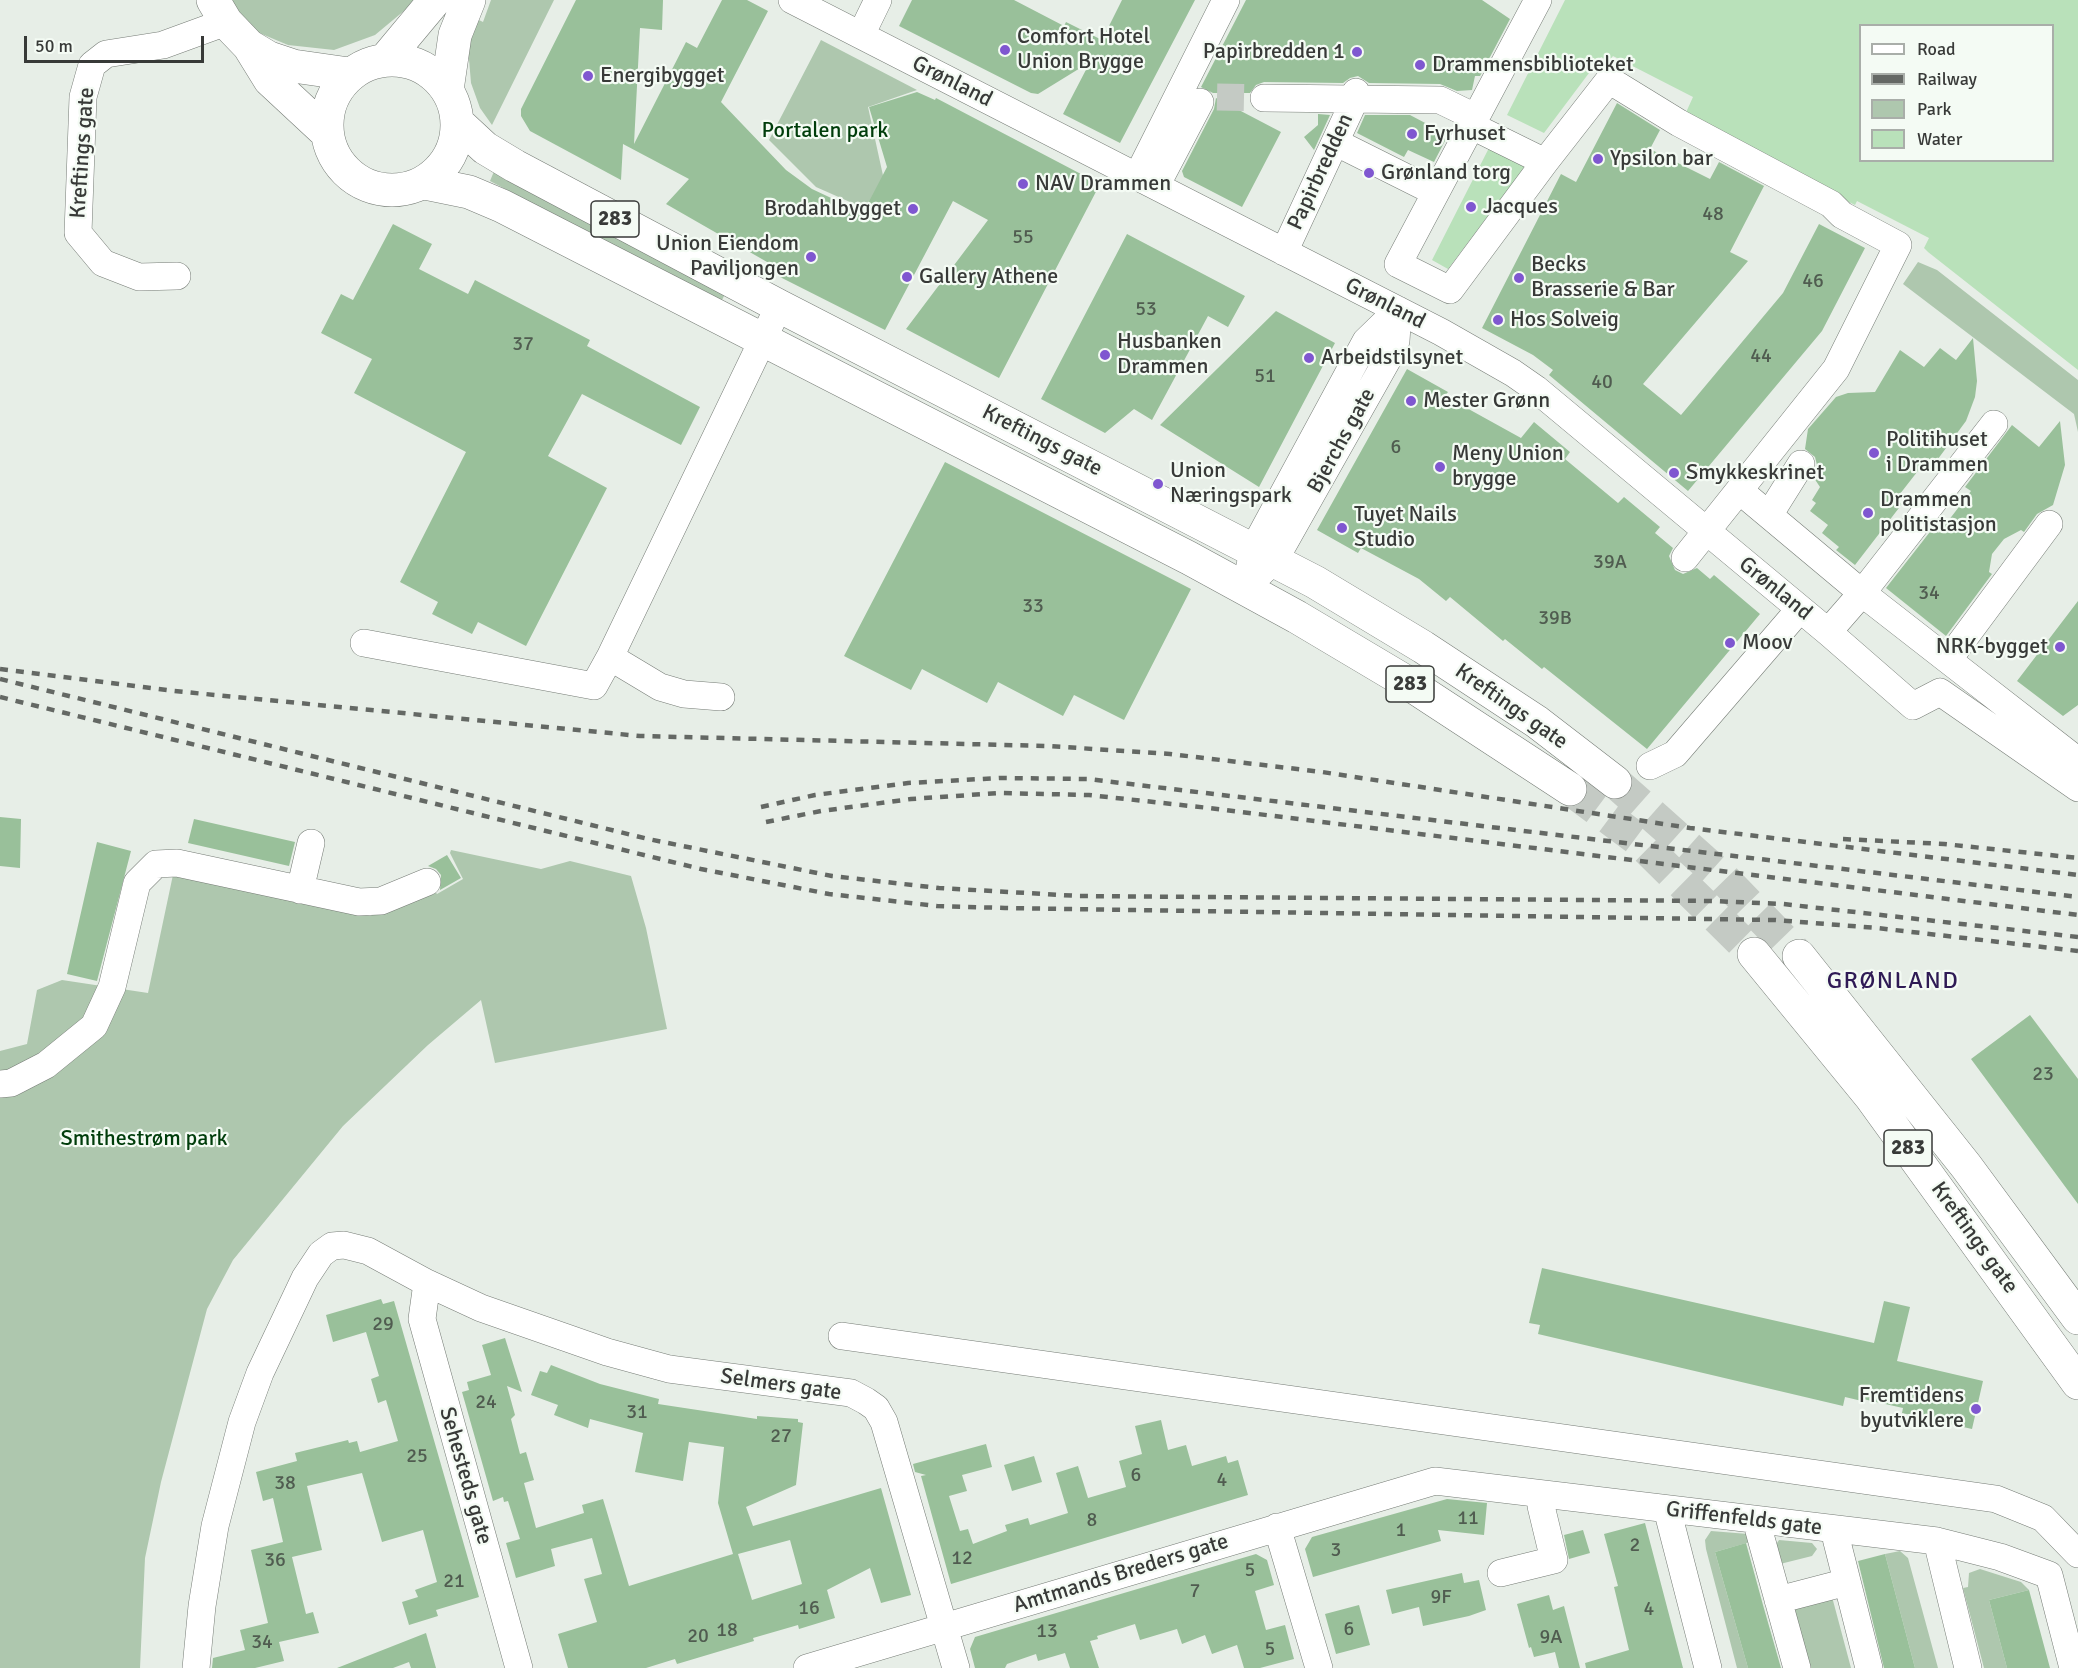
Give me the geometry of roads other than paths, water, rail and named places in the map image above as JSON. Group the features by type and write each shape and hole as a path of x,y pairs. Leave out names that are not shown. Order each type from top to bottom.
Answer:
{"main road":[{"path":"385,60 435,0"},
{"name":"283","path":"349,74 337,88 329,106 327,133 334,154 346,171 364,183 384,189 425,183 448,159 455,142 457,122 447,90 455,35 469,0"},
{"name":"Kreftings gate","path":"220,11 249,46 270,80 327,133"},
{"name":"Kreftings gate","path":"249,46 269,58 293,66 349,74"},
{"path":"349,74 364,66 385,60 412,64 429,72 447,90"},
{"name":"Kreftings gate","path":"457,122 485,148 515,166 779,306 1265,554 1432,653 1537,722 1615,782"},
{"name":"Kreftings gate","path":"425,183 469,192 502,206 1245,588 1417,689 1570,789"},
{"name":"Kreftings gate","path":"1754,954 1870,1097 2078,1383"},
{"name":"Kreftings gate","path":"1799,956 1966,1166 2078,1318"}],"street":[{"name":"Grønland","path":"792,0 1488,358 1536,389 1828,632 1913,706 1940,692 2078,788"},
{"path":"861,35 878,0"},
{"path":"1147,181 1198,99 1226,0"},
{"path":"1450,290 1398,264 1473,121 1528,4"},
{"name":"Kreftings gate","path":"177,276 139,277 104,263 78,233 83,97 92,65 106,54 163,45 220,11"},
{"path":"1441,332 1450,290 1609,80 1679,123 1831,204 1842,215 1898,245 1836,369 1685,558"},
{"path":"1264,98 1355,95 1440,100 1545,162"},
{"name":"Papirbredden","path":"1284,252 1355,95"},
{"path":"1335,142 1436,192"},
{"path":"364,643 594,686 779,306"},
{"name":"Bjerchs gate","path":"1245,588 1390,355 1396,341 1398,310"},
{"path":"1828,632 1862,593 1994,424"},
{"path":"1769,515 1801,464"},
{"path":"1740,491 1862,593 2078,760"},
{"path":"1948,660 2049,524"},
{"path":"1650,766 1675,754 1799,610"},
{"path":"610,657 660,687 684,694 721,697"},
{"path":"300,890 311,843"},
{"path":"0,1084 11,1083 46,1065 94,1026 112,987 137,883 156,864 177,863 359,902 381,901 427,882"},
{"name":"Selmers gate","path":"196,1668 208,1563 228,1472 260,1373 305,1278 321,1254 332,1246 344,1245 368,1251 426,1283 523,1324 607,1352 669,1369 851,1393 866,1401 876,1408 884,1422 956,1668"},
{"name":"Sehesteds gate","path":"426,1283 422,1319 519,1668"},
{"path":"842,1335 1996,1499 2043,1518 2078,1554"},
{"name":"Amtmands Breders gate","path":"807,1668 1435,1480"},
{"name":"Griffenfelds gate","path":"1435,1480 1937,1541 2000,1557 2049,1575 2073,1668"},
{"path":"1501,1573 1554,1560 1541,1506 1542,1494"},
{"path":"1667,1509 1708,1668"},
{"path":"1756,1520 1797,1668"},
{"path":"1277,1527 1319,1668"},
{"path":"1834,1530 1869,1668"},
{"path":"1937,1541 1968,1668"},
{"path":"1778,1600 1847,1582"}],"water":[{"path":"1565,0 2078,0 2078,370 1928,252 1924,248 1929,238 1857,201 1855,205 1683,119 1693,97 1613,56 1609,61 1601,57 1544,133 1507,115"},
{"path":"1491,144 1528,163 1448,269 1432,260"}],"tunnel":[{"path":"1217,97 1264,98"},
{"path":"1615,782 1724,879 1799,956"},
{"path":"1570,789 1637,839 1754,954"}],"railway":[{"path":"0,669 174,691 640,736 1048,746 1170,754 1322,772 1690,828 2078,875"},
{"path":"0,679 648,839 832,876 939,888 1079,896 1713,901 1783,904 2078,937"},
{"path":"0,697 701,869 829,894 937,906 1005,908 1775,920 1877,928 2078,951"},
{"path":"761,807 815,795 908,783 1000,778 1088,779 2078,897"},
{"path":"766,822 821,811 911,799 999,793 1089,795 2078,915"},
{"path":"1843,839 1944,844 2078,858"}],"place":[{"name":"Comfort Hotel Union Brygge","path":"1005,50"},
{"name":"Papirbredden 1","path":"1357,52"},
{"name":"Drammensbiblioteket","path":"1420,65"},
{"name":"Energibygget","path":"588,76"},
{"name":"Fyrhuset","path":"1412,134"},
{"name":"Ypsilon bar","path":"1598,159"},
{"name":"Grønland torg","path":"1369,173"},
{"name":"NAV Drammen","path":"1023,184"},
{"name":"Jacques","path":"1471,207"},
{"name":"Brodahlbygget","path":"913,209"},
{"name":"Union Eiendom Paviljongen","path":"811,257"},
{"name":"Gallery Athene","path":"907,277"},
{"name":"Becks Brasserie & Bar","path":"1519,278"},
{"name":"Hos Solveig","path":"1498,320"},
{"name":"Husbanken Drammen","path":"1105,355"},
{"name":"Arbeidstilsynet","path":"1309,358"},
{"name":"Mester Grønn","path":"1411,401"},
{"name":"Politihuset i Drammen","path":"1874,453"},
{"name":"Meny Union brygge","path":"1440,467"},
{"name":"Smykkeskrinet","path":"1674,473"},
{"name":"Union Næringspark","path":"1158,484"},
{"name":"Drammen politistasjon","path":"1868,513"},
{"name":"Tuyet Nails Studio","path":"1342,528"},
{"name":"Moov","path":"1730,643"},
{"name":"NRK-bygget","path":"2060,647"},
{"name":"Fremtidens byutviklere","path":"1976,1409"}],"district":[{"name":"GRØNLAND","path":"1893,982"}],"park label":[{"name":"Portalen park","path":"825,131"},
{"name":"Smithestrøm park","path":"144,1139"}]}
